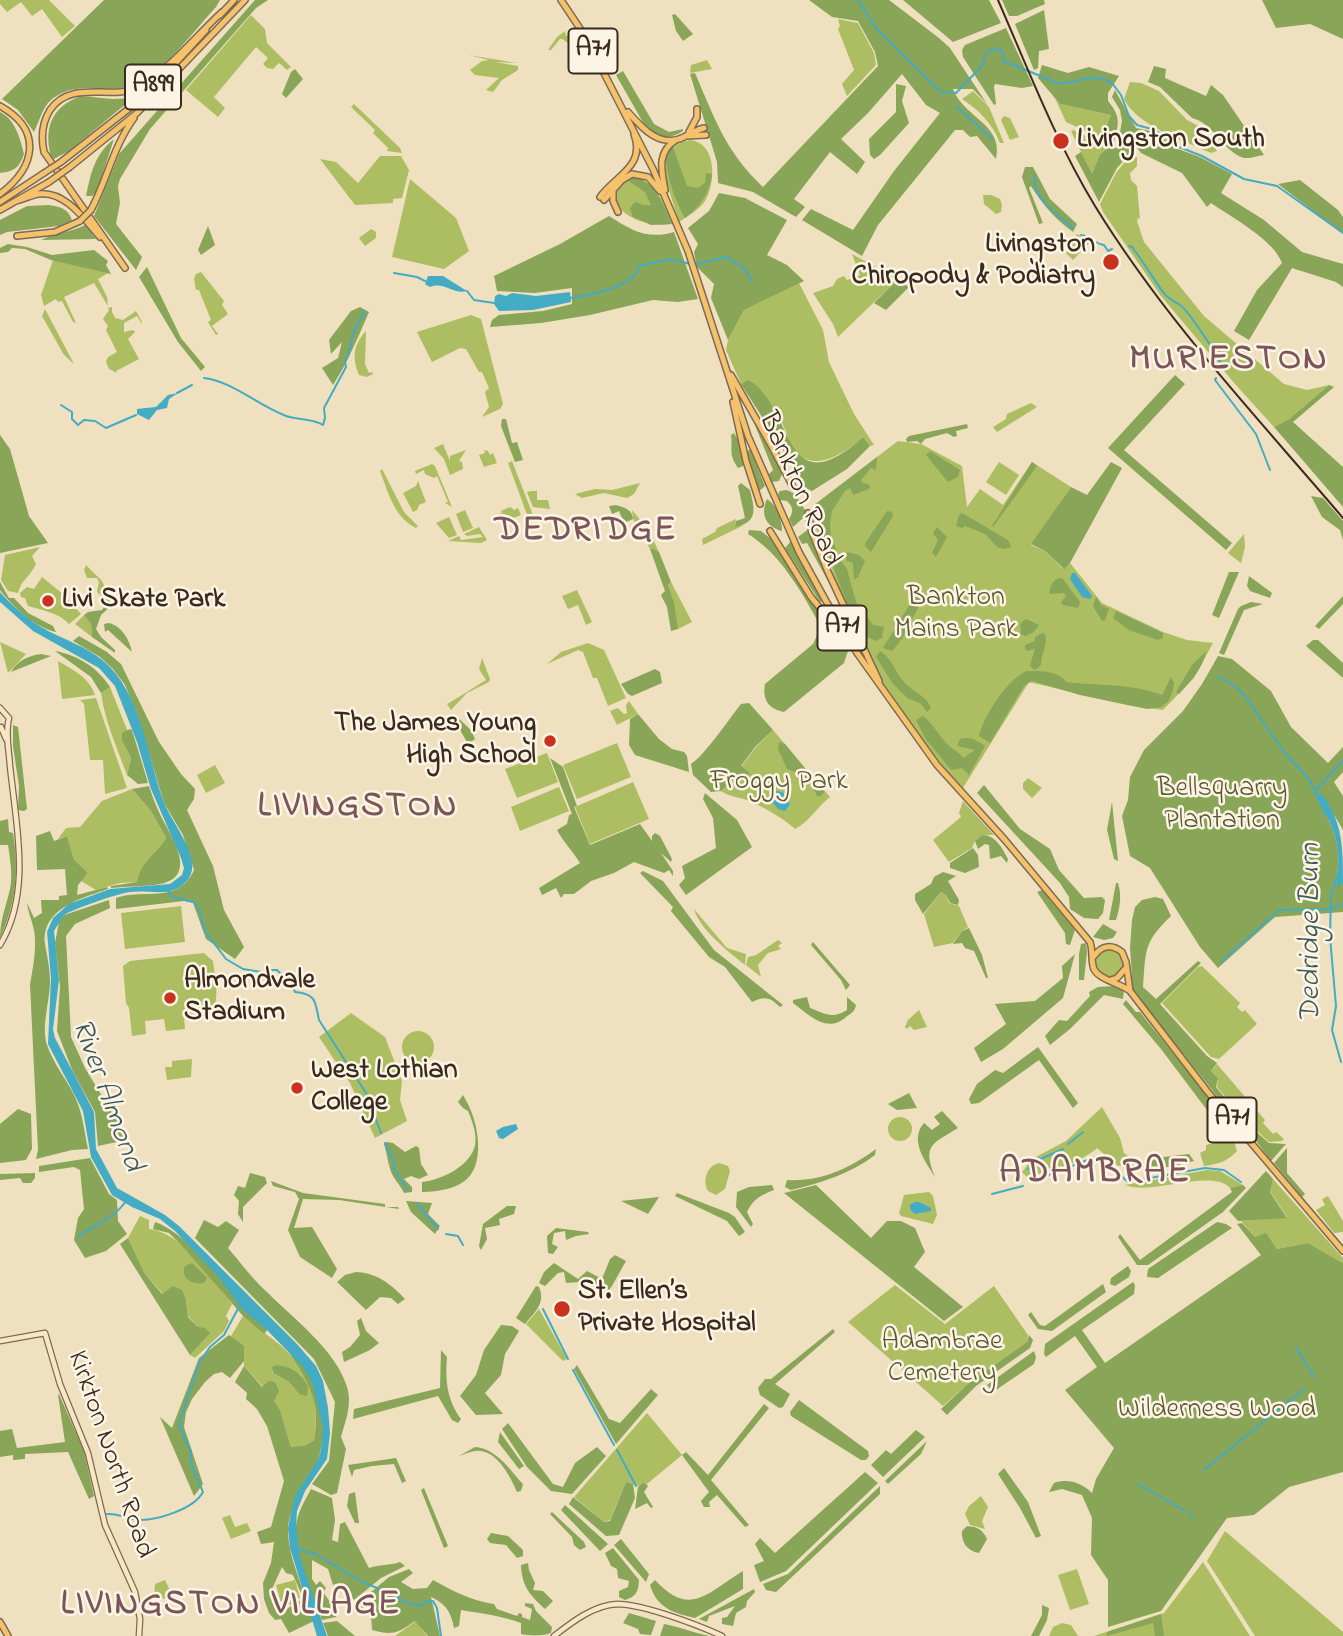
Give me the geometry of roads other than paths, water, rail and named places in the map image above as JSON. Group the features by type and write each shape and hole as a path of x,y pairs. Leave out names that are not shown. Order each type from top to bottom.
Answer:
{"main road":[{"name":"A899","path":"0,202 61,162 145,96 234,0"},
{"name":"A899","path":"0,210 49,182 138,113 245,0"},
{"name":"Bankton Road","path":"561,0 585,36 622,104 668,202 688,251 765,477 799,552 857,653 889,701 937,765 1005,840 1090,942 1094,956"},
{"path":"125,268 44,152 42,135 45,119 54,105 69,95 121,92 143,85 222,12"},
{"path":"622,104 652,136 663,139 679,138"},
{"path":"0,106 20,120 26,130 30,153 22,173 0,194"},
{"path":"687,134 697,117 697,108"},
{"path":"625,112 638,153 602,198 613,191 622,180 632,174 639,174 648,177 668,202"},
{"path":"17,236 55,232 80,221 91,210 116,148 138,113"},
{"path":"668,202 661,156 664,149 679,138 704,128"},
{"path":"687,134 706,135"},
{"path":"613,191 613,201 618,212"},
{"path":"16,201 39,194 50,194 77,211 107,244"},
{"path":"722,356 793,487"},
{"path":"726,369 746,461 760,504"},
{"path":"808,513 812,532 828,572 889,701"},
{"path":"770,531 811,597 857,653"},
{"path":"0,945 15,910 20,881 7,742 8,716 1,711"},
{"path":"7,724 0,727 7,742"},
{"path":"1090,942 1105,947 1111,946 1125,957 1126,968 1122,974 1111,980"},
{"path":"1094,956 1105,947"},
{"name":"A71","path":"1094,956 1093,967 1096,974 1130,991 1208,1091 1343,1251"},
{"name":"A71","path":"1126,968 1130,991"},
{"name":"Kirkton North Road","path":"0,1341 45,1332 60,1384 88,1454 105,1525 135,1592 140,1619 139,1636"},
{"path":"555,1636 590,1611 615,1604 648,1610 722,1636"},
{"path":"0,1622 8,1636"}],"water":[{"path":"428,276 443,276 467,291 430,287 425,284"},
{"path":"570,292 571,302 533,310 499,311 494,304 495,296 499,294 536,296"},
{"path":"178,393 169,399 167,408 157,410 149,420 137,414 137,409 156,407 168,395"},
{"path":"1072,573 1075,573 1092,596 1090,599 1082,597 1070,579"},
{"path":"0,592 35,623 102,660 121,681 137,713 166,808 189,850 192,870 189,878 176,889 124,893 64,915 54,931 59,980 53,1029 55,1038 94,1112 96,1149 117,1188 179,1226 297,1344 316,1366 323,1381 330,1433 327,1459 305,1491 297,1511 296,1525 300,1558 327,1636 317,1636 290,1548 288,1528 295,1496 318,1460 321,1450 323,1428 312,1382 303,1367 243,1310 218,1276 175,1231 160,1219 112,1195 91,1157 83,1111 48,1044 51,978 47,932 53,918 69,904 110,889 170,884 182,875 184,868 181,858 151,789 137,742 115,686 99,668 33,631 0,602"},
{"path":"773,792 784,793 790,804 785,811 778,809 772,802"},
{"path":"1316,794 1322,794 1338,825 1343,858 1343,883 1340,885 1336,885 1338,858 1335,837"},
{"path":"516,1124 518,1129 503,1139 499,1138 496,1131"},
{"path":"915,1202 931,1208 931,1211 915,1214 910,1205"}],"waterway":[{"path":"858,0 876,28 941,92 956,93 981,67 986,54 995,48 1003,52 1004,61 1060,84 1090,78 1103,79 1112,83 1121,95 1129,116 1137,125 1155,130 1179,147 1244,179 1277,186 1343,233"},
{"path":"956,106 992,139"},
{"path":"1035,176 1037,192 1041,199 1073,228"},
{"path":"1081,235 1104,245 1108,251 1112,249"},
{"path":"1129,246 1165,294 1190,316 1223,368"},
{"name":"Dedridge Burn","path":"696,264 727,257 746,270 752,282"},
{"name":"Dedridge Burn","path":"570,298 621,285 636,273 639,266 671,259 690,264"},
{"name":"Dedridge Burn","path":"394,273 425,281"},
{"name":"Dedridge Burn","path":"467,291 474,300 494,303"},
{"name":"Dedridge Burn","path":"204,378 225,384 286,416 323,425 324,408 346,367 354,332 364,311"},
{"path":"1216,378 1256,434 1270,470"},
{"name":"Dedridge Burn","path":"177,393 192,385"},
{"name":"Dedridge Burn","path":"61,405 72,412 72,419 78,425 84,420 95,421 106,428 136,415"},
{"name":"Dedridge Burn","path":"1218,676 1245,696 1284,752 1309,779 1326,815"},
{"path":"1315,791 1343,761"},
{"name":"Dedridge Burn","path":"1338,839 1339,851"},
{"name":"Dedridge Burn","path":"1339,871 1331,895 1330,937 1336,1006 1332,1030 1341,1062"},
{"path":"168,890 172,897 194,902 204,930 226,959 243,969 267,973 277,970 292,985 295,992 314,1000 319,1020 366,1093 381,1133"},
{"path":"1221,962 1279,910 1331,909 1343,904"},
{"path":"1068,1144 1083,1132"},
{"path":"385,1143 395,1165 394,1169 407,1190"},
{"path":"1028,1169 1036,1161 1063,1149"},
{"path":"1031,1181 1099,1156 1128,1182 1205,1168 1224,1170 1241,1182"},
{"path":"992,1194 1023,1186"},
{"path":"78,1237 110,1217 126,1201"},
{"path":"417,1204 438,1229"},
{"path":"446,1234 458,1236 463,1245"},
{"path":"107,1514 136,1520 156,1518 192,1504 203,1492 179,1424 199,1363 210,1347 224,1335 241,1303"},
{"path":"543,1309 568,1359"},
{"path":"1296,1347 1314,1377"},
{"path":"573,1370 614,1445"},
{"path":"1204,1470 1304,1389"},
{"path":"617,1450 636,1486"},
{"path":"1138,1484 1185,1511"},
{"path":"1189,1514 1193,1517"},
{"path":"296,1549 315,1554 362,1582 405,1602 421,1606 425,1602 433,1601 437,1608 441,1636"}],"railway":[{"path":"998,0 1068,157 1122,248 1213,367 1343,518"}],"place":[{"name":"Livingston South","path":"1061,141"},
{"name":"Livingston Chiropody & Podiatry","path":"1111,262"},
{"name":"Livi Skate Park","path":"48,601"},
{"name":"The James Young High School","path":"550,741"},
{"name":"Almondvale Stadium","path":"170,998"},
{"name":"West Lothian College","path":"297,1088"},
{"name":"St. Ellen’s Private Hospital","path":"562,1309"}],"district":[{"name":"MURIESTON","path":"1229,362"},
{"name":"DEDRIDGE","path":"586,533"},
{"name":"LIVINGSTON","path":"358,809"},
{"name":"ADAMBRAE","path":"1095,1175"},
{"name":"LIVINGSTON VILLAGE","path":"231,1607"}],"park label":[{"name":"Bankton Mains Park","path":"956,615"},
{"name":"Froggy Park","path":"779,783"},
{"name":"Bellsquarry Plantation","path":"1222,806"},
{"name":"Adambrae Cemetery","path":"942,1359"},
{"name":"Wilderness Wood","path":"1217,1411"}],"water label":[{"name":"River Almond","path":"105,1096"}]}
